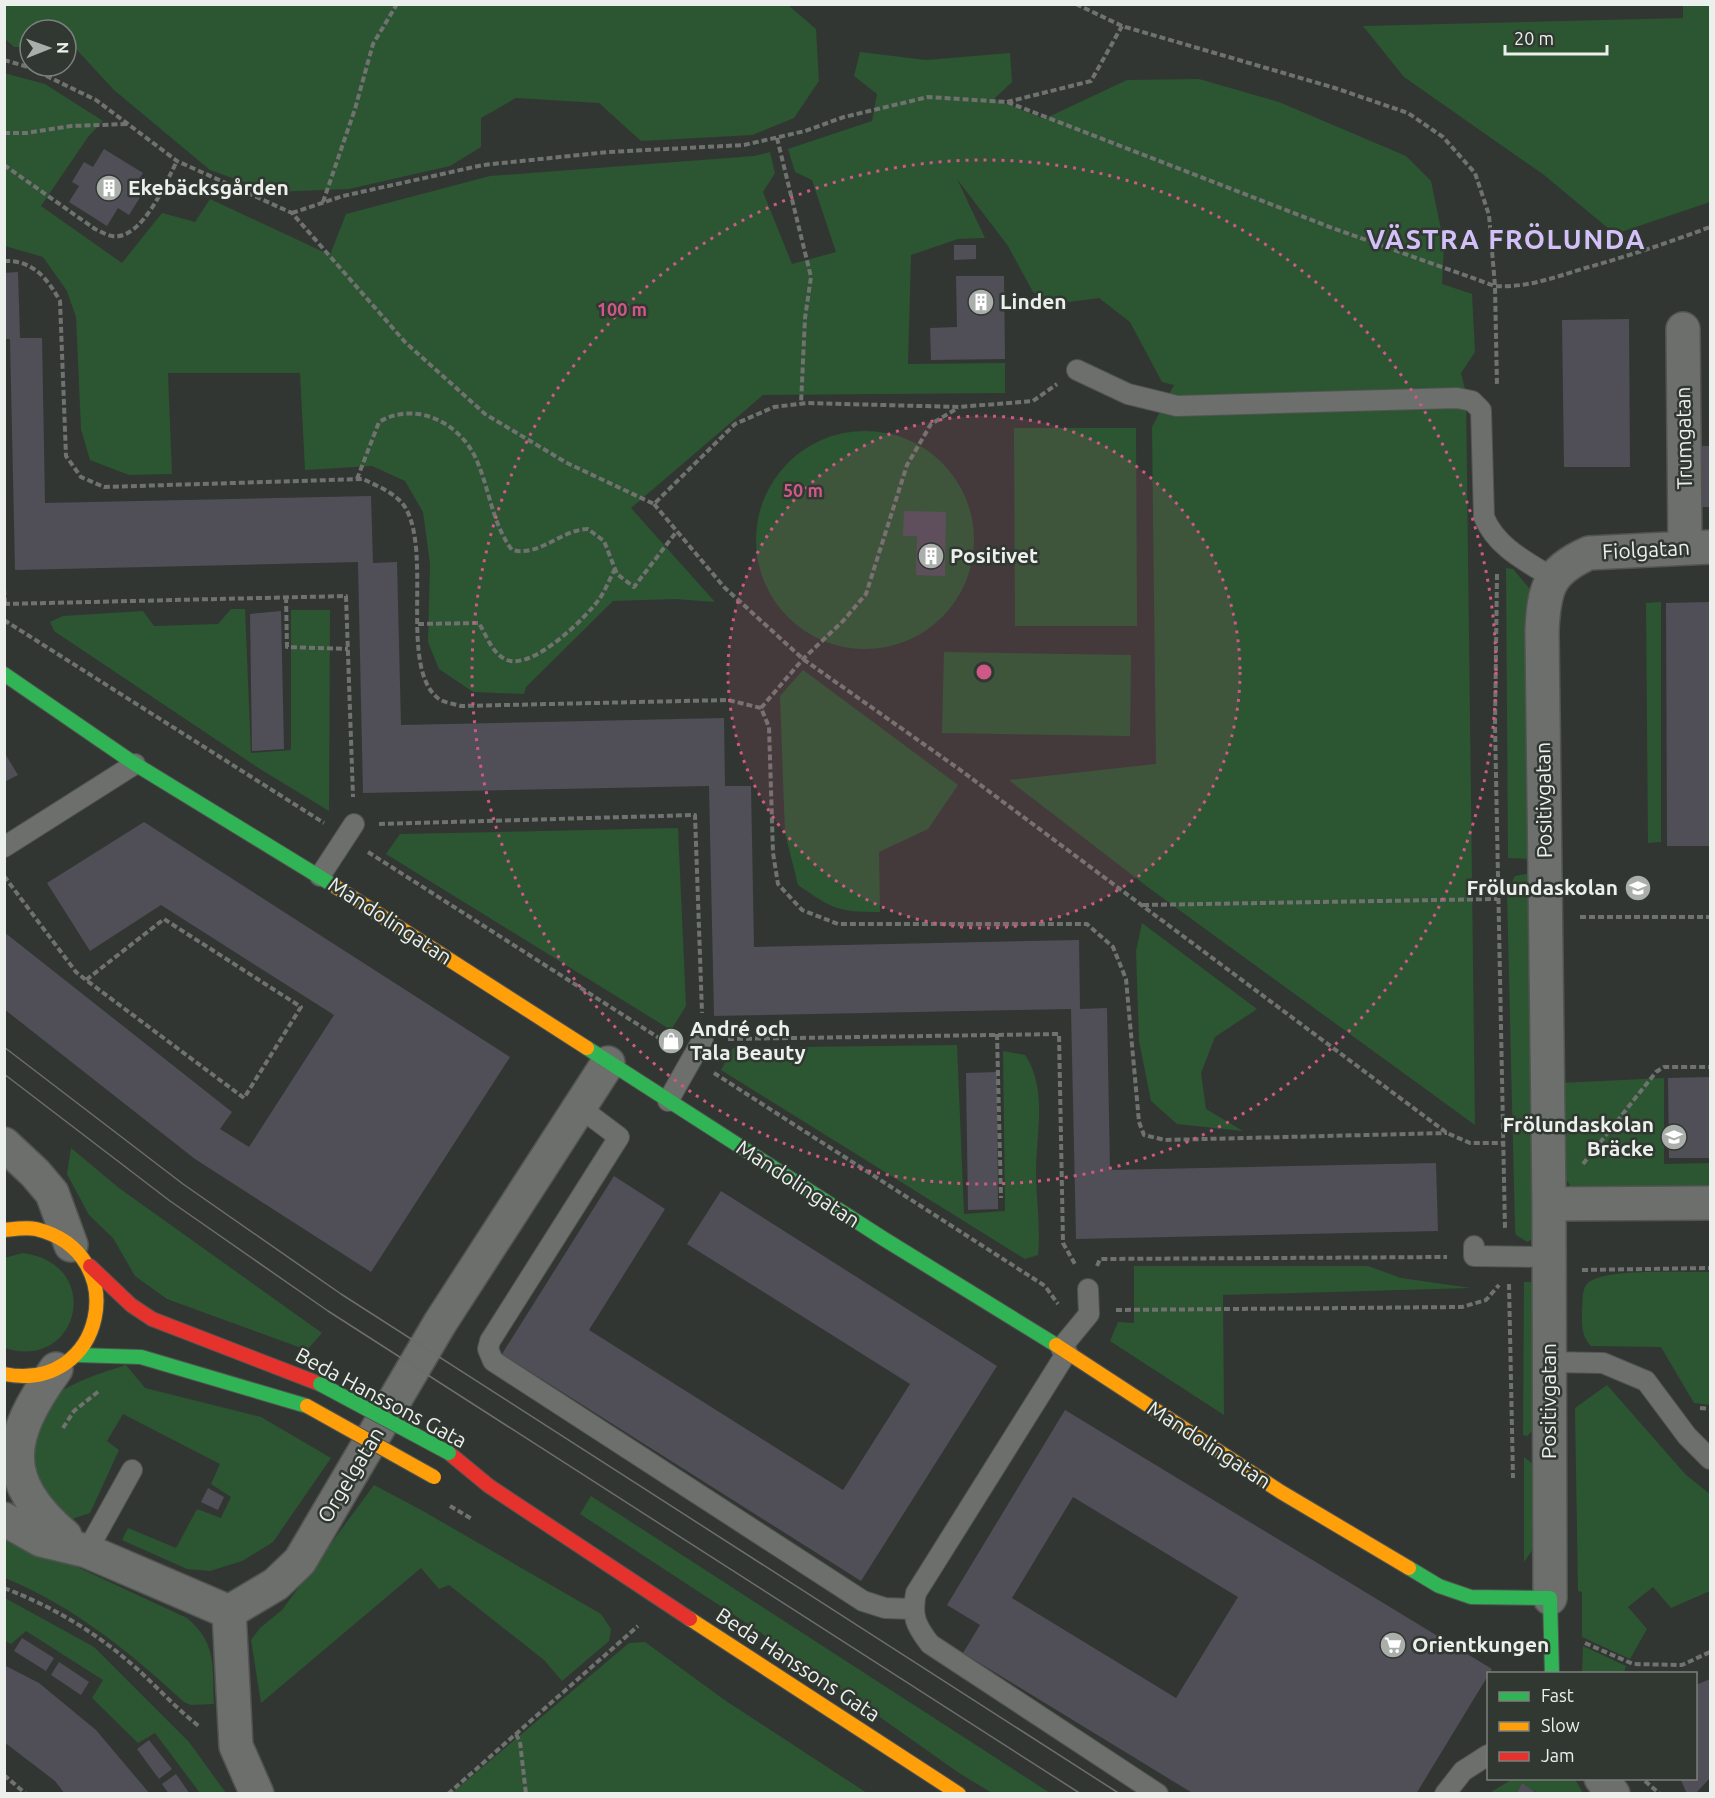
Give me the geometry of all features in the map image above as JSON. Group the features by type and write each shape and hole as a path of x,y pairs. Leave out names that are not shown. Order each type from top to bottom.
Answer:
{"street":[{"name":"Trumgatan","path":"1683,328 1698,547"},
{"name":"Fiolgatan","path":"1553,578 1572,561 1589,553 1698,547"},
{"name":"Positivgatan","path":"1550,1598 1549,1204 1542,631 1544,598 1553,578"},
{"name":"Mandolingatan","path":"4,674 135,764 320,876 608,1063 1064,1350 1271,1485 1439,1586 1471,1597 1550,1598"},
{"name":"Orgelgatan","path":"229,1612 276,1584 300,1561 440,1323 608,1063"},
{"path":"4,1144 35,1173 52,1193 79,1254 97,1286 98,1311 91,1334 29,1405 16,1429 10,1463 11,1474 27,1506 44,1522 87,1551"},
{"path":"1549,1204 1710,1203"},
{"name":"Beda Hanssons Gata","path":"4,1230 38,1229 56,1235 79,1254 130,1305 152,1318 320,1384 449,1453 489,1486 585,1551 959,1794"},
{"name":"Beda Hanssons Gata","path":"4,1374 36,1376 67,1362 141,1357 307,1406 439,1480"},
{"name":"Beda Hanssons Gata","path":"495,1507 585,1551"},
{"path":"4,1519 41,1540 87,1551 229,1612 236,1746 257,1794"},
{"path":"1550,1598 1552,1672"},
{"path":"1602,1780 1614,1794"}],"lane":[{"path":"1077,370 1128,394 1177,406 1456,398 1472,401 1481,410 1484,517 1489,530 1520,558 1553,578"},
{"path":"4,847 135,764"},
{"path":"320,876 350,831"},
{"path":"668,1101 703,1039"},
{"path":"579,1107 619,1137 490,1341 488,1349 493,1361 863,1601 885,1608 912,1609"},
{"path":"1474,1251 1508,1265 1549,1264"},
{"path":"1088,1289 1082,1321 916,1593 912,1609 915,1625 930,1644 1158,1794"},
{"path":"1549,1362 1603,1363 1646,1381 1687,1436 1710,1459"},
{"path":"87,1551 132,1470"},
{"path":"1445,1794 1463,1771 1487,1756"}],"path":[{"path":"323,202 355,109 373,44 397,4"},
{"path":"1076,4 1122,26 1335,88 1408,113 1434,131 1475,173 1489,215 1495,286 1497,390"},
{"path":"1007,102 1091,81 1122,26"},
{"path":"4,60 28,67 96,100 177,161 292,213 405,342 485,414 567,464 654,504 724,587 803,659 959,769 1447,1133 1470,1143 1505,1143"},
{"path":"292,213 323,202 483,165 608,152 744,146 844,117 928,97 1007,102 1327,226 1495,286 1516,288 1546,280 1653,249 1710,227"},
{"path":"4,133 71,126 128,124"},
{"path":"777,138 811,278 805,318 801,404"},
{"path":"4,165 95,229 111,236 120,236 140,224 153,206 177,161"},
{"path":"4,261 21,261 48,279 60,301 66,456 81,477 104,487 363,479 388,491 404,506 415,534 419,656 426,683 440,699 461,706 728,700 761,708"},
{"path":"654,504 735,424 774,407 801,404 959,407 1033,401 1077,370"},
{"path":"761,708 803,659 843,621 866,594 907,465 931,424 959,407"},
{"path":"357,479 379,422 395,414 420,413 430,416 453,430 476,458 499,531 512,550 528,553 567,533 588,529 604,541 618,574 634,587 677,531"},
{"path":"1498,540 1495,725 1497,899 1513,1482"},
{"path":"418,624 479,623 500,656 508,661 523,659 563,637 585,616 601,597 615,568"},
{"path":"4,589 5,604 345,596 348,649 350,831"},
{"path":"286,597 286,647 348,649"},
{"path":"4,620 350,831 692,1059 1045,1287 1082,1321 1125,1309 1462,1307 1486,1300 1508,1265"},
{"path":"761,708 769,727 773,853 778,884 802,910 838,924 1087,924 1113,946 1126,979 1139,1122 1143,1135 1165,1140 1447,1133"},
{"path":"350,831 695,815 703,1039 1059,1034 1063,1243 1088,1289"},
{"path":"4,876 76,972 86,980 244,1098 301,1007 164,919 86,980"},
{"path":"1142,904 1497,899"},
{"path":"1546,917 1710,917"},
{"path":"997,1034 1001,1198"},
{"path":"1549,1204 1656,1072 1664,1067 1710,1067"},
{"path":"1088,1289 1100,1259 1474,1251"},
{"path":"1549,1264 1710,1268"},
{"path":"4,1588 69,1617 128,1660 175,1707 211,1736 236,1746"},
{"path":"448,1794 641,1624"},
{"path":"1583,1642 1633,1664 1682,1665 1710,1652"},
{"path":"516,1734 520,1742 526,1794"},
{"path":"4,1775 26,1794"},
{"path":"1643,1780 1660,1794"}],"green space":[{"path":"4,5 788,5 816,29 819,81 794,118 752,135 641,141 599,103 516,98 481,118 481,147 450,166 349,189 271,192 210,170 114,90 78,51 78,18 18,18 18,47 14,47 5,39"},
{"path":"1683,5 1710,5 1710,202 1615,234 1544,175 1404,77 1363,26 1683,18"},
{"path":"860,52 926,60 1010,53 1012,82 994,99 1044,119 1127,80 1199,79 1279,102 1406,156 1431,181 1444,244 1442,284 1472,294 1475,352 1461,373 1466,393 1475,1125 1149,888 1009,780 1156,764 1152,427 1174,385 1162,382 1130,322 1099,298 1054,304 1033,292 1008,246 957,179 985,238 958,239 911,255 908,364 1005,363 1005,393 763,395 631,508 715,602 675,599 613,601 526,687 524,694 473,692 439,669 428,642 430,564 423,512 405,481 372,466 305,470 300,373 168,373 172,474 129,475 90,460 81,429 76,317 67,291 43,257 5,246 4,73 45,84 103,121 88,137 41,206 122,263 162,213 195,222 210,199 330,255 346,214 490,176 754,156 770,152 775,173 763,192 792,264 836,252 812,180 795,172 788,149 872,121 877,94 854,76"},
{"path":"1014,428 1136,428 1137,626 1015,626"},
{"path":"865,431 886,433 907,439 942,463 966,498 972,519 974,540 972,561 966,582 942,617 907,641 886,647 865,649 844,647 823,641 788,617 764,582 758,561 756,540 758,519 764,498 788,463 823,439 844,433"},
{"path":"1506,568 1513,569 1529,588 1531,859 1508,858"},
{"path":"1661,602 1661,842 1648,843 1646,603"},
{"path":"231,609 245,609 251,753 291,750 291,610 330,610 329,811 260,769 54,631 50,622 63,616 143,611 154,626 218,624"},
{"path":"944,652 1131,655 1130,736 942,733"},
{"path":"803,670 958,785 928,829 879,852 880,912 836,908 798,885 785,833 780,696"},
{"path":"678,828 686,1006 671,1030 386,854 400,834"},
{"path":"1531,873 1533,1239 1527,1242 1516,1235 1515,1230 1507,892 1515,876"},
{"path":"1142,923 1257,1009 1215,1037 1201,1073 1206,1109 1243,1131 1177,1124 1151,1101 1139,1041 1136,951"},
{"path":"957,1045 964,1214 1005,1211 1003,1051 1025,1055 1032,1068 1039,1097 1036,1172 1038,1255 1025,1259 721,1070 733,1048"},
{"path":"1664,1078 1664,1164 1710,1163 1710,1195 1577,1195 1562,1174 1560,1083"},
{"path":"71,1148 119,1188 322,1333 307,1350 167,1299 135,1276 113,1238 89,1215 67,1174"},
{"path":"23,1253 49,1261 65,1276 73,1294 72,1314 65,1331 51,1345 30,1351 5,1348 4,1258"},
{"path":"1134,1266 1368,1266 1401,1278 1471,1288 1223,1295 1224,1415 1110,1341 1118,1322 1134,1323"},
{"path":"1710,1272 1710,1405 1694,1403 1661,1347 1591,1346 1585,1338 1582,1326 1583,1294 1587,1284 1595,1279 1626,1273"},
{"path":"1524,1282 1533,1282 1535,1428 1527,1436 1523,1435"},
{"path":"126,1365 145,1388 261,1417 331,1458 273,1542 242,1561 210,1571 187,1569 122,1540 128,1528 176,1548 197,1509 221,1518 231,1497 211,1484 220,1464 123,1414 107,1441 119,1450 90,1513 72,1519 63,1517 32,1481 34,1424 39,1412 47,1402 72,1385"},
{"path":"1607,1385 1686,1475 1710,1494 1710,1591 1671,1608 1653,1587 1628,1607 1647,1629 1630,1659 1582,1637 1582,1592 1578,1591 1575,1408"},
{"path":"1524,1457 1535,1466 1536,1545 1524,1562"},
{"path":"374,1485 601,1614 611,1629 609,1641 562,1681 544,1660 449,1585 439,1589 421,1568 261,1703 251,1640 260,1628 282,1610"},
{"path":"591,1496 1050,1793 992,1793 959,1773 754,1628 580,1514"},
{"path":"4,1533 187,1618 204,1637 209,1647 213,1668 214,1704 191,1705 184,1702 122,1648 77,1616 30,1589 5,1578"},
{"path":"5,1598 94,1647 189,1742 226,1793 200,1793 155,1733 138,1743 92,1698 103,1680 26,1631 11,1644 5,1641"},
{"path":"645,1642 726,1701 867,1793 452,1793 629,1643"},
{"path":"1583,1646 1626,1666 1624,1672 1582,1672"},
{"path":"1511,1780 1576,1780 1583,1793 1538,1793 1522,1784 1516,1793 1488,1794"}],"building":[{"name":"Ekebäcksgården","path":"104,149 143,173 135,185 144,191 129,215 118,208 107,226 69,202 79,186 72,182 84,162 93,167"},
{"path":"954,245 976,245 976,259 954,260"},
{"path":"18,272 20,338 42,338 45,503 371,496 373,563 397,562 401,725 724,718 725,786 751,786 754,947 1079,940 1080,1009 1107,1008 1110,1170 1436,1163 1438,1231 1076,1239 1071,1009 714,1016 709,786 363,793 358,562 15,570 10,339 4,339 4,273"},
{"name":"Linden","path":"956,276 1004,276 1005,359 931,360 930,328 957,327"},
{"path":"1629,319 1630,467 1564,467 1562,320"},
{"path":"1693,446 1710,446 1710,507 1694,507"},
{"name":"Positivet","path":"904,511 946,512 945,576 916,575 917,536 903,536"},
{"path":"1710,602 1710,846 1667,846 1666,603"},
{"path":"281,611 284,749 252,751 250,614"},
{"path":"4,752 18,775 4,782"},
{"path":"144,822 510,1057 371,1272 195,1159 4,1009 4,932 232,1112 220,1129 249,1147 334,1015 161,905 90,951 47,883"},
{"path":"997,1072 998,1209 968,1210 966,1073"},
{"path":"1710,1077 1710,1158 1669,1158 1668,1078"},
{"path":"614,1176 665,1209 589,1330 843,1490 910,1384 687,1244 721,1191 997,1366 861,1581 502,1354"},
{"path":"1065,1410 1492,1669 1487,1672 1487,1677 1416,1794 1194,1794 963,1653 980,1625 947,1605","holes":["1073,1497 1238,1597 1176,1698 1012,1598"]},
{"path":"208,1488 224,1497 218,1510 201,1502"},
{"path":"22,1638 54,1658 46,1671 14,1651"},
{"path":"59,1662 89,1682 81,1695 51,1675"},
{"path":"4,1665 39,1683 96,1730 150,1794 65,1794 55,1781 4,1742"},
{"path":"1710,1679 1710,1778 1695,1794 1687,1794 1681,1780 1697,1780 1697,1685"},
{"path":"149,1740 172,1769 159,1779 137,1749"},
{"path":"176,1774 190,1794 169,1794 162,1784"},
{"path":"1522,1783 1538,1794 1516,1794"}],"tram line":[{"path":"4,1047 183,1184 341,1294 1120,1794"},
{"path":"4,1074 170,1201 328,1311 1081,1794"}],"traffic: fast":[{"path":"4,674 135,764 336,887"},
{"path":"587,1048 884,1239 1056,1345"},
{"path":"77,1355 141,1357 307,1406"},
{"path":"320,1384 449,1453"},
{"path":"1409,1568 1439,1586 1471,1597 1550,1598 1552,1672"}],"traffic: slow":[{"path":"336,887 587,1048"},
{"path":"4,1230 36,1229 67,1243 87,1265 96,1291 95,1318 84,1343 65,1363 38,1374 4,1374"},
{"path":"1056,1345 1281,1492 1409,1568"},
{"path":"307,1406 434,1477"},
{"path":"690,1619 959,1794"}],"traffic: jam":[{"path":"90,1266 131,1305 152,1319 320,1384"},
{"path":"449,1453 489,1486 690,1619"}],"place":[{"name":"Ekebäcksgården","path":"109,188"},
{"name":"Linden","path":"981,302"},
{"name":"Positivet","path":"931,556"},
{"name":"Frölundaskolan","path":"1638,888"},
{"name":"André och Tala Beauty","path":"671,1041"},
{"name":"Frölundaskolan Bräcke","path":"1674,1137"},
{"name":"Orientkungen","path":"1393,1645"}],"district":[{"name":"VÄSTRA FRÖLUNDA","path":"1506,240"}]}
